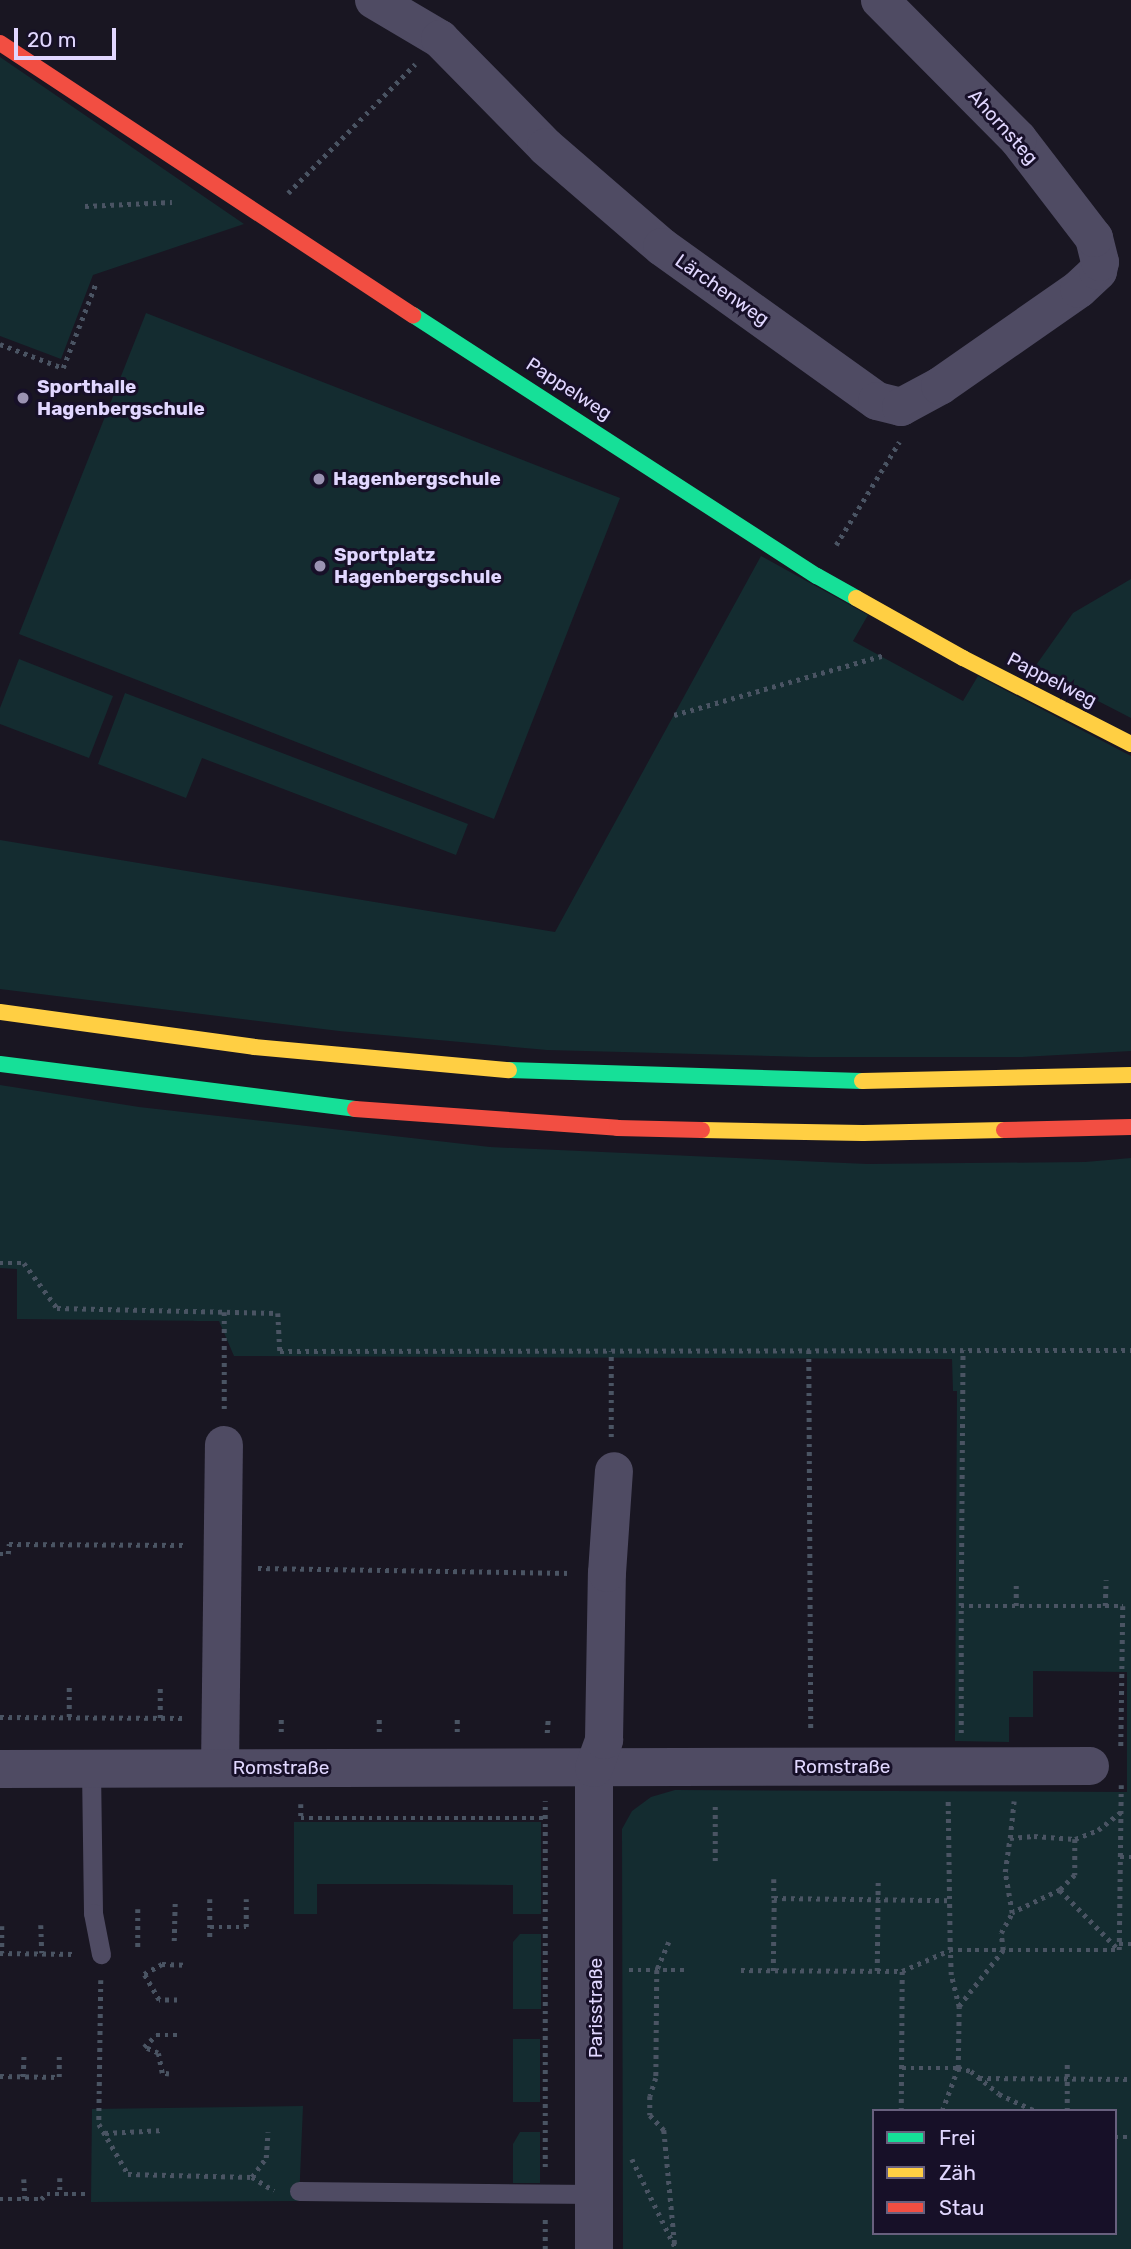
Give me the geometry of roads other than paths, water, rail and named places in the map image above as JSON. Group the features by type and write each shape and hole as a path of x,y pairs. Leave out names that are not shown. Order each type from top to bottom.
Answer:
{"main road":[{"name":"Pappelweg","path":"0,43 263,218 817,576 933,641 1131,744"},
{"path":"0,1012 308,1053 518,1070 841,1082 1131,1075"},
{"path":"0,1064 268,1100 604,1127 863,1133 1131,1127"}],"street":[{"name":"Lärchenweg","path":"373,0 440,39 545,147 662,247 877,401 901,407"},
{"name":"Ahornsteg","path":"880,0 1018,138 1094,238 1100,262 1098,271 1079,289 951,378 901,407"},
{"name":"Romstraße","path":"220,1768 224,1445"},
{"path":"594,1768 604,1740 607,1573 614,1471"},
{"name":"Romstraße","path":"0,1769 1090,1766"},
{"name":"Parisstraße","path":"594,1768 594,2249"}],"lane":[{"path":"91,1769 93,1913 101,1954"},
{"path":"299,2191 594,2194"}],"place":[{"name":"Sporthalle Hagenbergschule","path":"23,398"},
{"name":"Hagenbergschule","path":"319,479"},
{"name":"Sportplatz Hagenbergschule","path":"320,566"}]}
